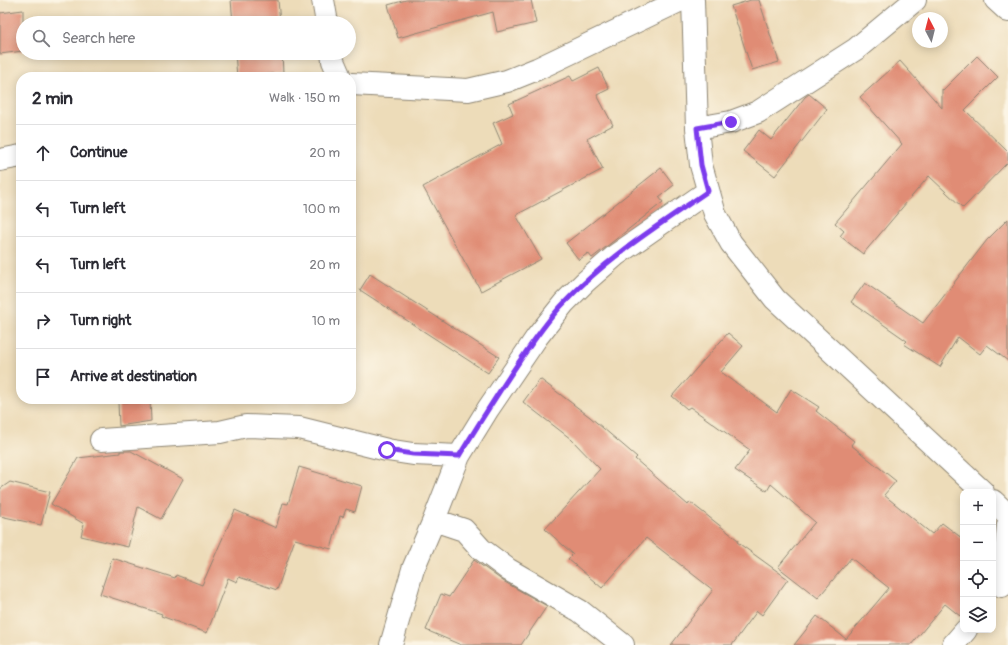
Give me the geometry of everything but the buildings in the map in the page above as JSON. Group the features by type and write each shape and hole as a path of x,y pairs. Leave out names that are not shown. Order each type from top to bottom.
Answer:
{"street":[{"path":"323,0 326,16"},
{"path":"356,84 468,90 507,81 537,69 681,0"},
{"path":"693,0 697,128 701,165 715,214 731,244 775,299 980,489"},
{"path":"697,128 731,122 758,112 856,48 915,0"},
{"path":"996,0 1008,11"},
{"path":"333,60 338,72"},
{"path":"0,160 16,157"},
{"path":"391,645 413,569 459,456 488,409 537,337 564,303 616,255 708,191"},
{"path":"101,440 220,432 246,426 272,426 299,428 387,450 413,454 459,456"},
{"path":"996,504 1008,515"},
{"path":"434,520 464,530 481,549 509,570 580,611 623,645"},
{"path":"1001,588 1008,525"},
{"path":"953,645 963,633"}],"route":[{"path":"387,450 413,454 459,456 488,409 537,337 564,303 616,255 708,191 701,165 697,128 731,122"}]}
